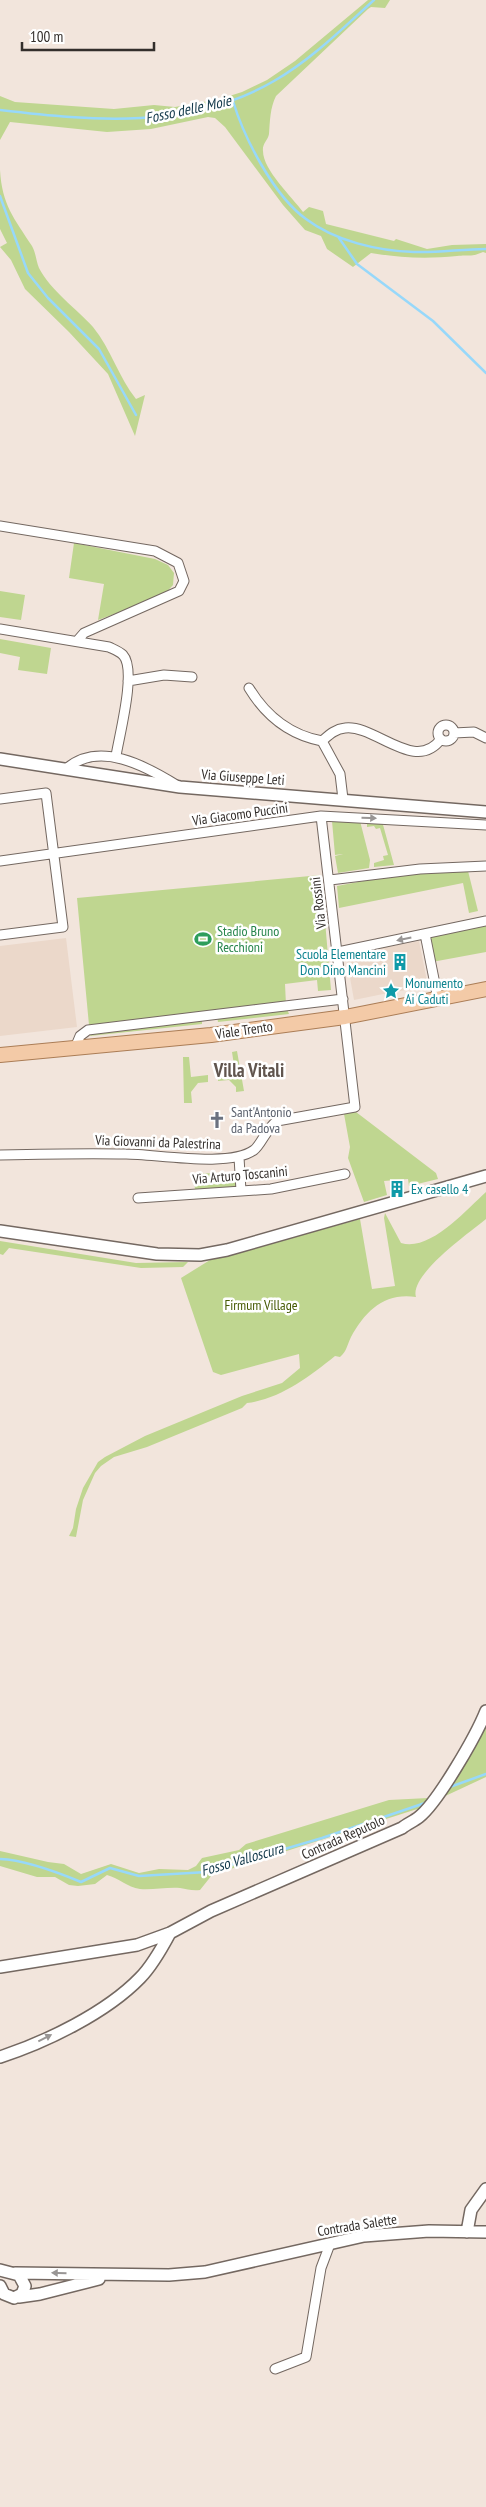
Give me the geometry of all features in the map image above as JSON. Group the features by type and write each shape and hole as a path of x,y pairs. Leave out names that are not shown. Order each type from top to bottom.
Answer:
{"main road":[{"name":"Viale Trento","path":"0,1055 211,1035 345,1017 486,990"}],"street":[{"path":"0,526 155,551 178,563 184,581 179,591 84,633 76,641"},
{"path":"0,629 109,647 123,655 128,667 128,681 116,756"},
{"path":"128,681 164,675 192,677"},
{"path":"249,688 268,714 303,737 322,741 333,758 340,774 343,799"},
{"path":"322,741 333,732 352,728 401,749 414,751 436,745 441,739 439,732 443,726 450,726 454,732 474,732 486,738"},
{"path":"66,769 84,759 102,755 116,756 159,775 180,787"},
{"name":"Via Giuseppe Leti","path":"0,759 180,787 486,812"},
{"path":"0,799 46,793 63,927 0,935"},
{"name":"Via Giacomo Puccini","path":"0,861 321,816 486,825"},
{"name":"Via Rossini","path":"321,816 345,1017"},
{"path":"330,880 420,869 486,866"},
{"path":"338,952 486,921"},
{"path":"425,934 438,999"},
{"path":"75,1048 80,1036 88,1030 343,999"},
{"name":"Via Giovanni da Palestrina","path":"0,1155 128,1154 191,1159 239,1157 255,1150 267,1128 276,1120 355,1107 345,1017"},
{"path":"239,1157 241,1191"},
{"name":"Via Arturo Toscanini","path":"138,1198 271,1189 345,1174"},
{"path":"0,1231 157,1254 200,1255 237,1247 483,1178"},
{"name":"Contrada Reputolo","path":"0,2057 24,2049 109,2006 142,1977 170,1933 211,1911 402,1828 419,1818 430,1806 464,1752 486,1711"},
{"path":"0,1967 137,1945 170,1933"},
{"path":"467,2232 471,2210 486,2189"},
{"name":"Contrada Salette","path":"125,2275 205,2272 364,2236 401,2233 486,2232"},
{"path":"275,2369 306,2357 321,2268 330,2244"},
{"path":"9,2272 125,2275 70,2284 40,2294 16,2297 6,2297 0,2287 3,2277 9,2272"},
{"path":"0,2306 16,2297 25,2286 22,2278 9,2272"}],"shaded area":[{"path":"66,938 77,1027 0,1036 0,946"},
{"path":"419,941 428,986 395,992 394,989 388,990 388,993 354,1000 346,955"}],"green space":[{"path":"368,0 390,0 385,8 371,7 368,9 276,96 271,110 269,134 263,149 264,158 273,175 303,212 309,207 323,211 326,224 394,241 396,239 427,249 452,245 486,244 486,253 425,258 371,253 353,267 327,249 321,236 305,230 283,205 225,127 215,118 208,117 151,129 107,132 10,122 0,140 0,96 15,102 114,109 154,105 175,107 220,99 242,92 267,80 295,61"},
{"path":"0,170 6,202 14,219 32,246 39,268 44,276 57,292 93,327 136,399 145,395 135,436 108,374 25,289 11,260 0,247 7,243 0,229"},
{"path":"74,543 155,559 168,565 174,573 173,585 163,596 98,620 104,584 69,578"},
{"path":"0,591 25,595 21,620 0,617"},
{"path":"0,639 51,648 47,674 18,670 20,657 0,653"},
{"path":"332,821 360,821 370,860 369,868 338,873 335,856 343,854 335,855"},
{"path":"367,821 382,821 394,865 374,867 374,863 384,860 383,856 388,855 380,828 376,829 374,826 367,827"},
{"path":"468,871 478,911 469,913 463,883 339,908 337,886 400,874"},
{"name":"Stadio Bruno Recchioni","path":"321,875 331,990 318,991 317,980 285,984 286,1005 89,1025 77,898"},
{"path":"486,926 486,952 432,962 427,938"},
{"path":"287,1009 289,1014 218,1022 217,1016"},
{"path":"202,1018 202,1024 90,1036 91,1034"},
{"path":"237,1051 244,1091 236,1092 236,1087 229,1080 218,1081 218,1074 235,1072 232,1052"},
{"path":"183,1057 189,1057 191,1077 208,1075 208,1082 198,1083 191,1092 192,1103 184,1103"},
{"path":"356,1112 436,1173 438,1179 409,1186 408,1179 384,1181 387,1195 364,1202 348,1158 350,1147 344,1114"},
{"path":"236,1172 237,1189 195,1191 194,1174"},
{"name":"Firmum Village","path":"486,1192 486,1219 431,1266 416,1288 416,1297 395,1297 377,1305 363,1319 351,1337 346,1350 340,1357 335,1356 294,1386 271,1397 247,1403 242,1408 147,1447 114,1457 95,1473 83,1500 76,1537 69,1536 73,1528 76,1509 83,1488 98,1462 145,1436 242,1396 282,1383 300,1368 299,1354 221,1375 213,1372 181,1278 210,1260 360,1219 372,1289 395,1286 384,1218 385,1213 401,1243 412,1244 435,1236 447,1228"},
{"path":"0,1241 136,1263 188,1262 183,1267 141,1268 9,1248 3,1255 0,1254"},
{"path":"486,1719 486,1777 441,1798"},
{"path":"428,1798 425,1807 212,1875 200,1890 180,1888 140,1889 107,1875 95,1884 69,1885 55,1877 37,1877 0,1866 0,1851 64,1864 81,1874 111,1864 139,1873 159,1869 188,1870 196,1866 202,1858 239,1850 246,1844 389,1800"}],"waterway":[{"name":"Fosso delle Moie","path":"0,110 105,119 175,115 209,108 242,97 288,73 326,43 374,0"},
{"path":"233,101 252,149 272,181 294,209 317,227 343,239 386,250 423,252 486,249"},
{"path":"0,196 28,273 48,298 99,349 136,415"},
{"path":"339,238 357,264 433,321 486,373"},
{"name":"Fosso Valloscura","path":"447,1788 486,1774"},
{"name":"Fosso Valloscura","path":"0,1859 30,1864 81,1882 110,1868 139,1876 207,1872 322,1838 425,1803"}],"place":[{"name":"Stadio Bruno Recchioni","path":"203,939"},
{"name":"Scuola Elementare Don Dino Mancini","path":"400,962"},
{"name":"Monumento Ai Caduti","path":"391,991"},
{"name":"Sant'Antonio da Padova","path":"217,1120"},
{"name":"Ex casello 4","path":"397,1189"}],"district":[{"name":"Villa Vitali","path":"249,1070"}]}
